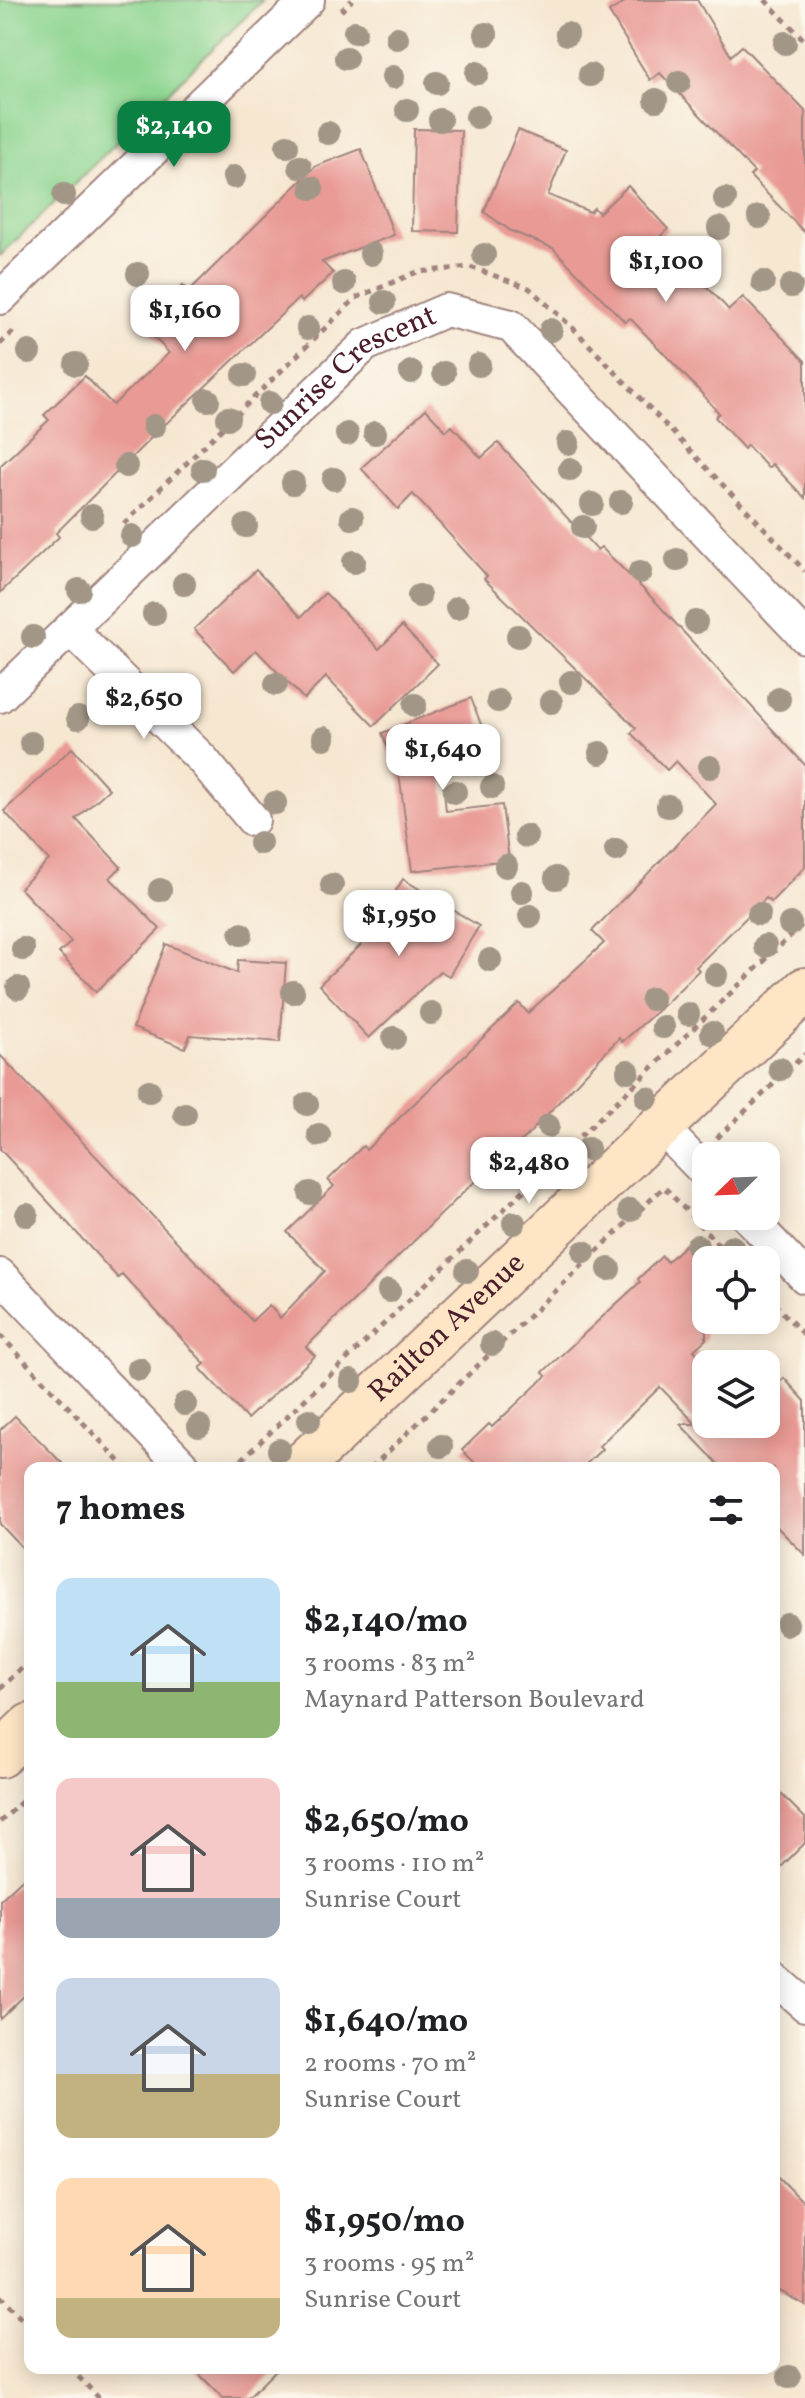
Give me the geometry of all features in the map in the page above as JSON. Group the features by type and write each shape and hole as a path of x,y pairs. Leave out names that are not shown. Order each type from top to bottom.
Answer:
{"street":[{"path":"0,298 308,0"},
{"name":"Sunrise Crescent","path":"0,696 365,345 446,310 511,326 805,637"},
{"path":"70,629 202,759 253,820"},
{"name":"Railton Avenue","path":"305,1462 805,990"},
{"path":"662,1128 692,1159"},
{"path":"760,1230 805,1277"},
{"path":"0,1275 179,1462"},
{"path":"0,1755 24,1732"},
{"path":"780,1983 805,2005"}],"path":[{"path":"765,0 805,41"},
{"path":"122,526 356,298 417,272 470,267 529,288 574,329 805,571"},
{"path":"239,1462 805,922"},
{"path":"716,1138 805,1054"},
{"path":"377,1462 664,1187 720,1246"},
{"path":"780,1310 805,1336"},
{"path":"0,1335 120,1462"},
{"path":"0,1689 24,1666"},
{"path":"0,1822 24,1800"},
{"path":"0,2296 24,2321"},
{"path":"76,2374 99,2398"}],"green space":[{"path":"0,0 263,0 0,256"}],"building":[{"path":"628,0 697,0 731,56 742,46 805,111 805,233 750,176 754,172 660,73 650,80 609,12"},
{"path":"414,129 461,130 458,232 412,231"},
{"path":"518,130 566,150 548,195 590,212 594,208 599,213 628,186 668,229 660,237 729,310 743,297 805,361 805,498 772,464 768,468 747,445 744,449 715,417 719,413 695,386 630,318 625,322 553,248 511,231 484,212"},
{"path":"361,149 394,235 322,262 333,273 302,302 299,298 156,433 56,533 59,537 0,593 0,466 49,420 44,415 85,376 113,405 169,353 142,324 183,285 189,291 316,166"},
{"path":"426,409 446,431 452,426 481,458 498,443 597,550 601,547 655,601 805,765 805,867 771,902 766,898 696,967 699,970 665,1004 622,1042 619,1038 526,1137 469,1187 306,1347 315,1356 247,1419 200,1368 205,1364 122,1274 118,1278 0,1149 0,1055 252,1321 269,1305 280,1318 325,1271 287,1232 334,1186 328,1180 363,1146 366,1150 519,1003 528,1013 604,943 592,931 716,804 676,761 667,770 631,733 636,728 484,579 487,576 413,494 398,509 361,468"},
{"path":"256,570 301,617 325,593 379,649 402,626 438,664 374,726 326,677 304,699 256,650 234,671 194,629"},
{"path":"471,698 488,743 441,761 446,811 502,805 509,860 412,871 400,780 382,733"},
{"path":"72,748 109,789 76,819 121,867 110,878 160,929 96,992 59,953 71,942 20,888 49,860 4,811"},
{"path":"403,879 479,926 449,976 440,971 369,1038 319,985 367,939"},
{"path":"166,944 237,973 238,960 286,963 280,1042 190,1035 185,1048 133,1028"},
{"path":"686,1244 692,1250 692,1334 706,1334 706,1339 692,1350 692,1420 660,1387 599,1446 602,1449 588,1462 474,1462 462,1450 489,1424 492,1427 546,1376 543,1372 640,1282 638,1279 662,1256 667,1262"},
{"path":"784,1378 805,1401 805,1555 780,1530 780,1462 716,1462 693,1438 780,1438 780,1382"},
{"path":"15,1416 61,1462 24,1462 24,1550 0,1524 0,1430"},
{"path":"680,1424 692,1424 692,1437"},
{"path":"780,1793 805,1818 805,1843 780,1868"},
{"path":"24,1878 24,1996 0,2019 0,1900"},
{"path":"780,2178 805,2204 805,2305 780,2291"},
{"path":"199,2374 272,2374 248,2398 223,2398"}]}
